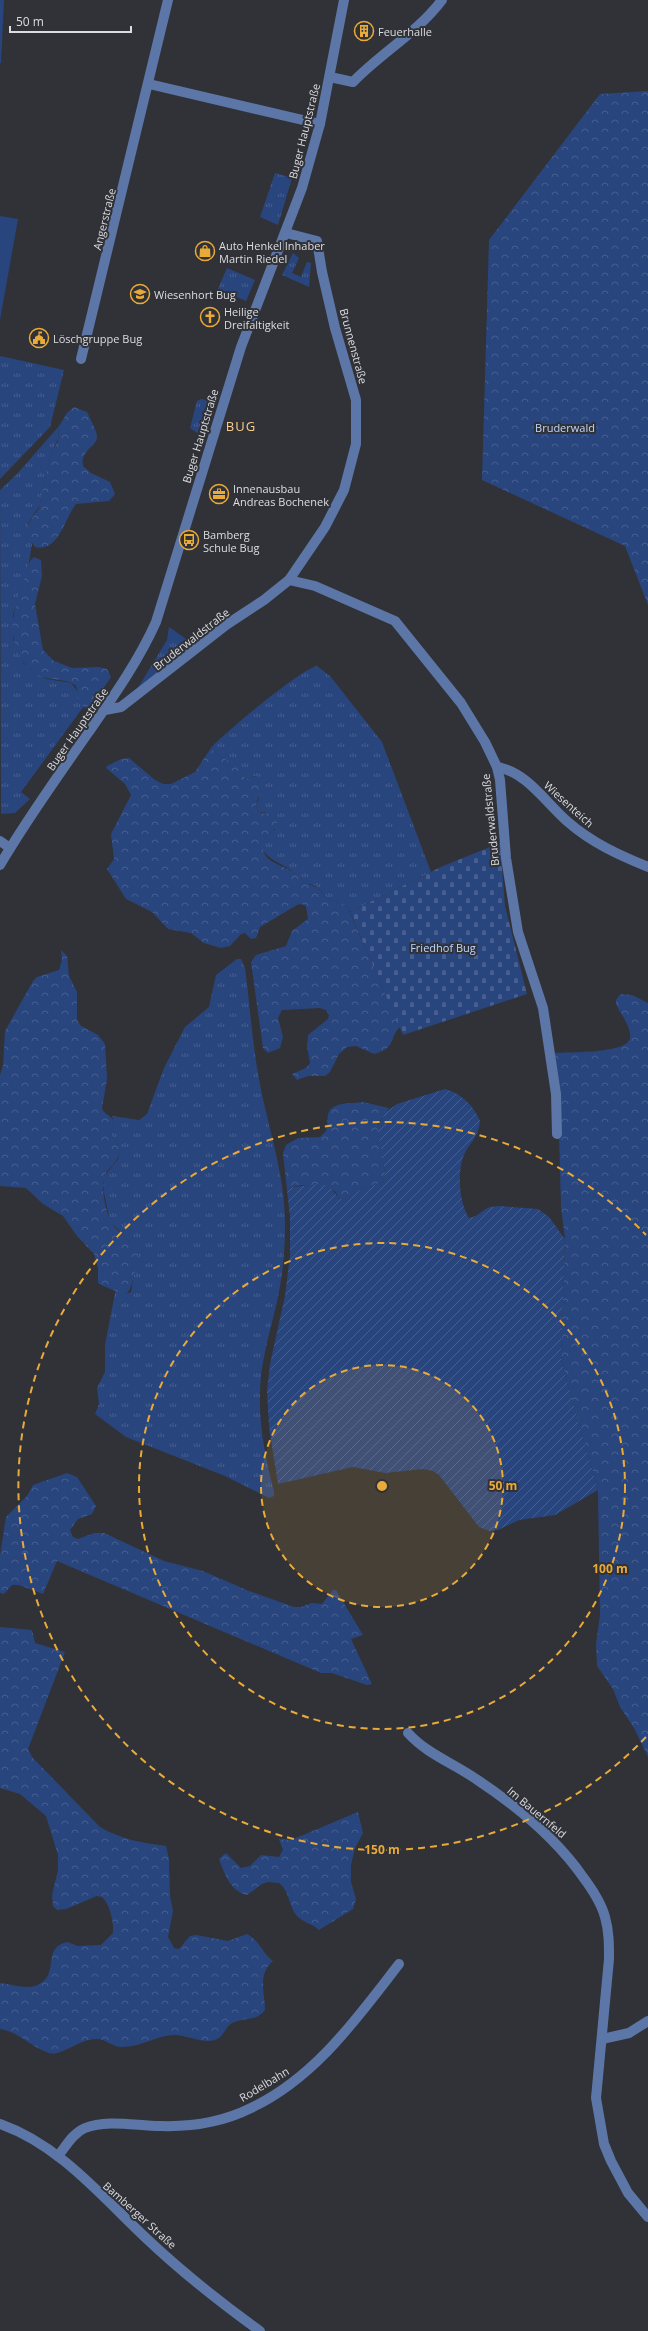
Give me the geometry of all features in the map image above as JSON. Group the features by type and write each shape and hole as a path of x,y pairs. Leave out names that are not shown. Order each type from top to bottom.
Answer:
{"street":[{"name":"Angerstraße","path":"81,359 149,84 168,0"},
{"name":"Buger Hauptstraße","path":"0,865 144,649 156,622 241,347 302,188 320,124 344,0"},
{"path":"330,77 353,82 372,63 418,26 436,9 442,0"},
{"path":"149,84 320,124"},
{"name":"Brunnenstraße","path":"286,233 317,241 322,272 335,328 356,400 356,444 344,490"},
{"name":"Bruderwaldstraße","path":"104,710 121,706 134,698 226,625 264,600 289,580 325,527 344,490"},
{"name":"Bruderwaldstraße","path":"289,580 315,586 395,621 461,703 485,742 497,767 502,796 511,900 518,932 543,1008 556,1094 557,1134"},
{"name":"Wiesenteich","path":"497,767 506,768 520,775 569,822 591,839 618,855 648,867"},
{"path":"0,841 10,848"},
{"name":"Im Bauernfeld","path":"408,1733 422,1746 477,1779 548,1834 567,1855 592,1890 605,1915 609,1937 609,1959 596,2098 604,2144 628,2193 648,2217"},
{"name":"Rodelbahn","path":"58,2156 76,2133 92,2126 186,2126 210,2122 251,2109 295,2080 327,2053 362,2012 399,1964"},
{"path":"602,2040 629,2033 648,2021"},
{"name":"Bamberger Straße","path":"0,2124 26,2134 58,2156 148,2240 260,2331"}],"green space":[{"path":"0,0 4,0 1,63 0,63"},
{"name":"Bruderwald","path":"648,91 648,605 625,546 482,480 489,240 600,94"},
{"path":"275,173 292,178 278,225 260,217"},
{"path":"0,216 18,219 0,320"},
{"path":"293,253 299,258 292,273 301,277 307,262 311,263 309,287 282,275"},
{"path":"227,268 255,280 246,301 218,289"},
{"path":"0,356 64,370 50,427 0,479"},
{"path":"201,399 209,401 199,434 190,428 197,401"},
{"path":"74,407 87,412 97,436 97,440 84,456 83,466 91,473 110,482 115,494 109,501 76,504 56,539 50,545 35,547 30,540 28,524 39,508 52,451 58,441 59,426 67,413"},
{"path":"59,426 58,439 52,451 40,505 28,523 32,544 27,574 13,614 13,639 24,664 33,672 47,679 71,683 79,693 78,700 84,706 21,792 30,799 15,813 1,814 0,490 17,474"},
{"path":"34,557 41,560 42,576 35,604 43,650 54,661 72,668 99,667 107,669 111,677 100,694 98,702 99,707 97,710 92,710 81,705 78,700 75,685 66,681 46,678 36,674 26,666 15,644 13,620 15,608 30,561"},
{"path":"169,627 196,646 136,691 167,640"},
{"path":"317,666 330,676 382,742 431,872 350,912 347,906 324,897 316,886 306,883 265,853 263,843 267,836 275,829 265,812 259,813 257,810 260,789 256,776 246,779 234,764 219,756 211,748 246,716 280,689 308,670"},
{"path":"211,748 219,756 235,764 246,779 258,776 262,781 263,785 258,798 257,808 259,813 272,814 277,822 275,828 263,844 264,853 267,857 275,863 290,870 306,883 318,888 324,897 347,906 400,1027 386,1049 374,1054 356,1046 347,1047 339,1054 330,1072 325,1076 308,1076 297,1080 292,1074 306,1068 310,1063 307,1046 308,1035 328,1019 329,1015 326,1010 320,1008 282,1010 278,1018 283,1037 280,1048 268,1053 263,1048 251,962 256,955 286,946 292,931 308,919 306,906 301,904 297,905 260,927 256,938 251,939 245,933 241,934 230,946 221,948 204,943 191,933 168,929 152,912 126,899 107,869 114,859 111,834 131,795 125,784 106,768 107,766 121,759 129,758 155,780 163,784 171,784 195,772"},
{"name":"Friedhof Bug","path":"500,843 505,906 527,994 403,1035 350,912 443,866"},
{"path":"61,950 67,956 69,976 77,992 77,1020 81,1026 98,1035 105,1044 107,1079 102,1108 104,1112 114,1120 111,1134 120,1150 117,1159 108,1170 104,1179 104,1200 111,1222 127,1238 136,1250 137,1254 136,1269 126,1294 120,1293 98,1283 98,1268 94,1254 77,1236 63,1216 43,1204 26,1188 0,1186 0,1075 3,1066 5,1031 33,981 37,977 59,970 62,960"},
{"path":"237,959 241,959 245,968 257,1065 280,1171 285,1209 284,1247 281,1277 265,1350 260,1384 262,1431 274,1491 274,1496 269,1498 225,1476 126,1437 95,1414 99,1404 97,1388 105,1372 105,1345 116,1289 126,1294 131,1292 137,1254 130,1242 110,1221 104,1193 103,1178 118,1159 120,1150 111,1134 114,1120 112,1116 139,1120 147,1114 164,1068 185,1027 209,1007 216,975"},
{"path":"620,994 632,995 648,1003 648,1757 634,1728 620,1707 613,1689 597,1666 596,1644 600,1615 598,1490 561,1360 565,1239 561,1207 558,1096 553,1053 608,1050 627,1043 630,1038 629,1030 616,1004 616,1000"},
{"path":"445,1089 462,1097 471,1105 480,1121 477,1134 466,1151 461,1167 461,1195 469,1218 490,1207 500,1206 538,1209 549,1217 565,1239 561,1360 598,1490 555,1515 519,1520 498,1530 489,1531 479,1527 439,1475 433,1471 423,1469 385,1473 353,1467 278,1484 269,1427 267,1391 270,1364 285,1296 290,1255 290,1217 287,1190 293,1187 320,1184 329,1186 339,1198 346,1200 360,1190 383,1182 385,1173 377,1127 386,1112 397,1104"},
{"path":"363,1102 389,1108 378,1124 385,1173 383,1182 360,1190 346,1200 339,1198 335,1191 317,1187 304,1185 292,1187 287,1190 283,1153 286,1145 298,1138 320,1137 326,1131 328,1115 333,1107 342,1104"},
{"path":"67,1473 77,1477 96,1506 92,1514 78,1519 70,1530 73,1537 78,1539 94,1533 104,1533 164,1561 203,1571 249,1591 294,1607 301,1607 312,1603 322,1604 333,1590 336,1590 363,1635 351,1639 372,1684 367,1685 332,1673 321,1673 57,1561 43,1594 19,1585 12,1585 4,1594 0,1593 0,1556 6,1517 27,1496 33,1485"},
{"path":"0,1627 32,1630 35,1643 65,1652 28,1749 32,1757 100,1827 115,1835 132,1840 166,1846 169,1859 170,1896 173,1911 168,1937 174,1948 179,1949 190,1936 196,1935 228,1941 247,1934 255,1940 273,1961 268,1966 263,1978 265,2010 261,2014 254,2018 232,2023 218,2039 210,2041 173,2035 160,2037 134,2046 120,2047 100,2039 91,2039 54,2054 43,2050 13,2033 0,2029 0,1983 22,1987 35,1986 43,1982 48,1976 54,1950 59,1945 67,1942 78,1946 101,1945 113,1933 113,1929 109,1909 102,1897 97,1896 66,1909 57,1910 53,1906 52,1895 58,1870 58,1855 46,1816 20,1794 0,1788"},
{"path":"358,1812 363,1833 355,1848 351,1865 351,1882 356,1899 353,1909 319,1930 297,1916 283,1886 279,1883 268,1882 262,1884 247,1895 241,1893 232,1886 223,1870 219,1859 226,1853 241,1868 250,1866 261,1855 279,1857 283,1850 279,1839 291,1840"}],"place":[{"name":"Feuerhalle","path":"364,31"},
{"name":"Auto Henkel Inhaber Martin Riedel","path":"205,251"},
{"name":"Wiesenhort Bug","path":"140,294"},
{"name":"Heilige Dreifaltigkeit","path":"210,317"},
{"name":"Löschgruppe Bug","path":"39,338"},
{"name":"Innenausbau Andreas Bochenek","path":"219,494"},
{"name":"Bamberg Schule Bug","path":"189,540"}],"district":[{"name":"BUG","path":"241,426"}]}
